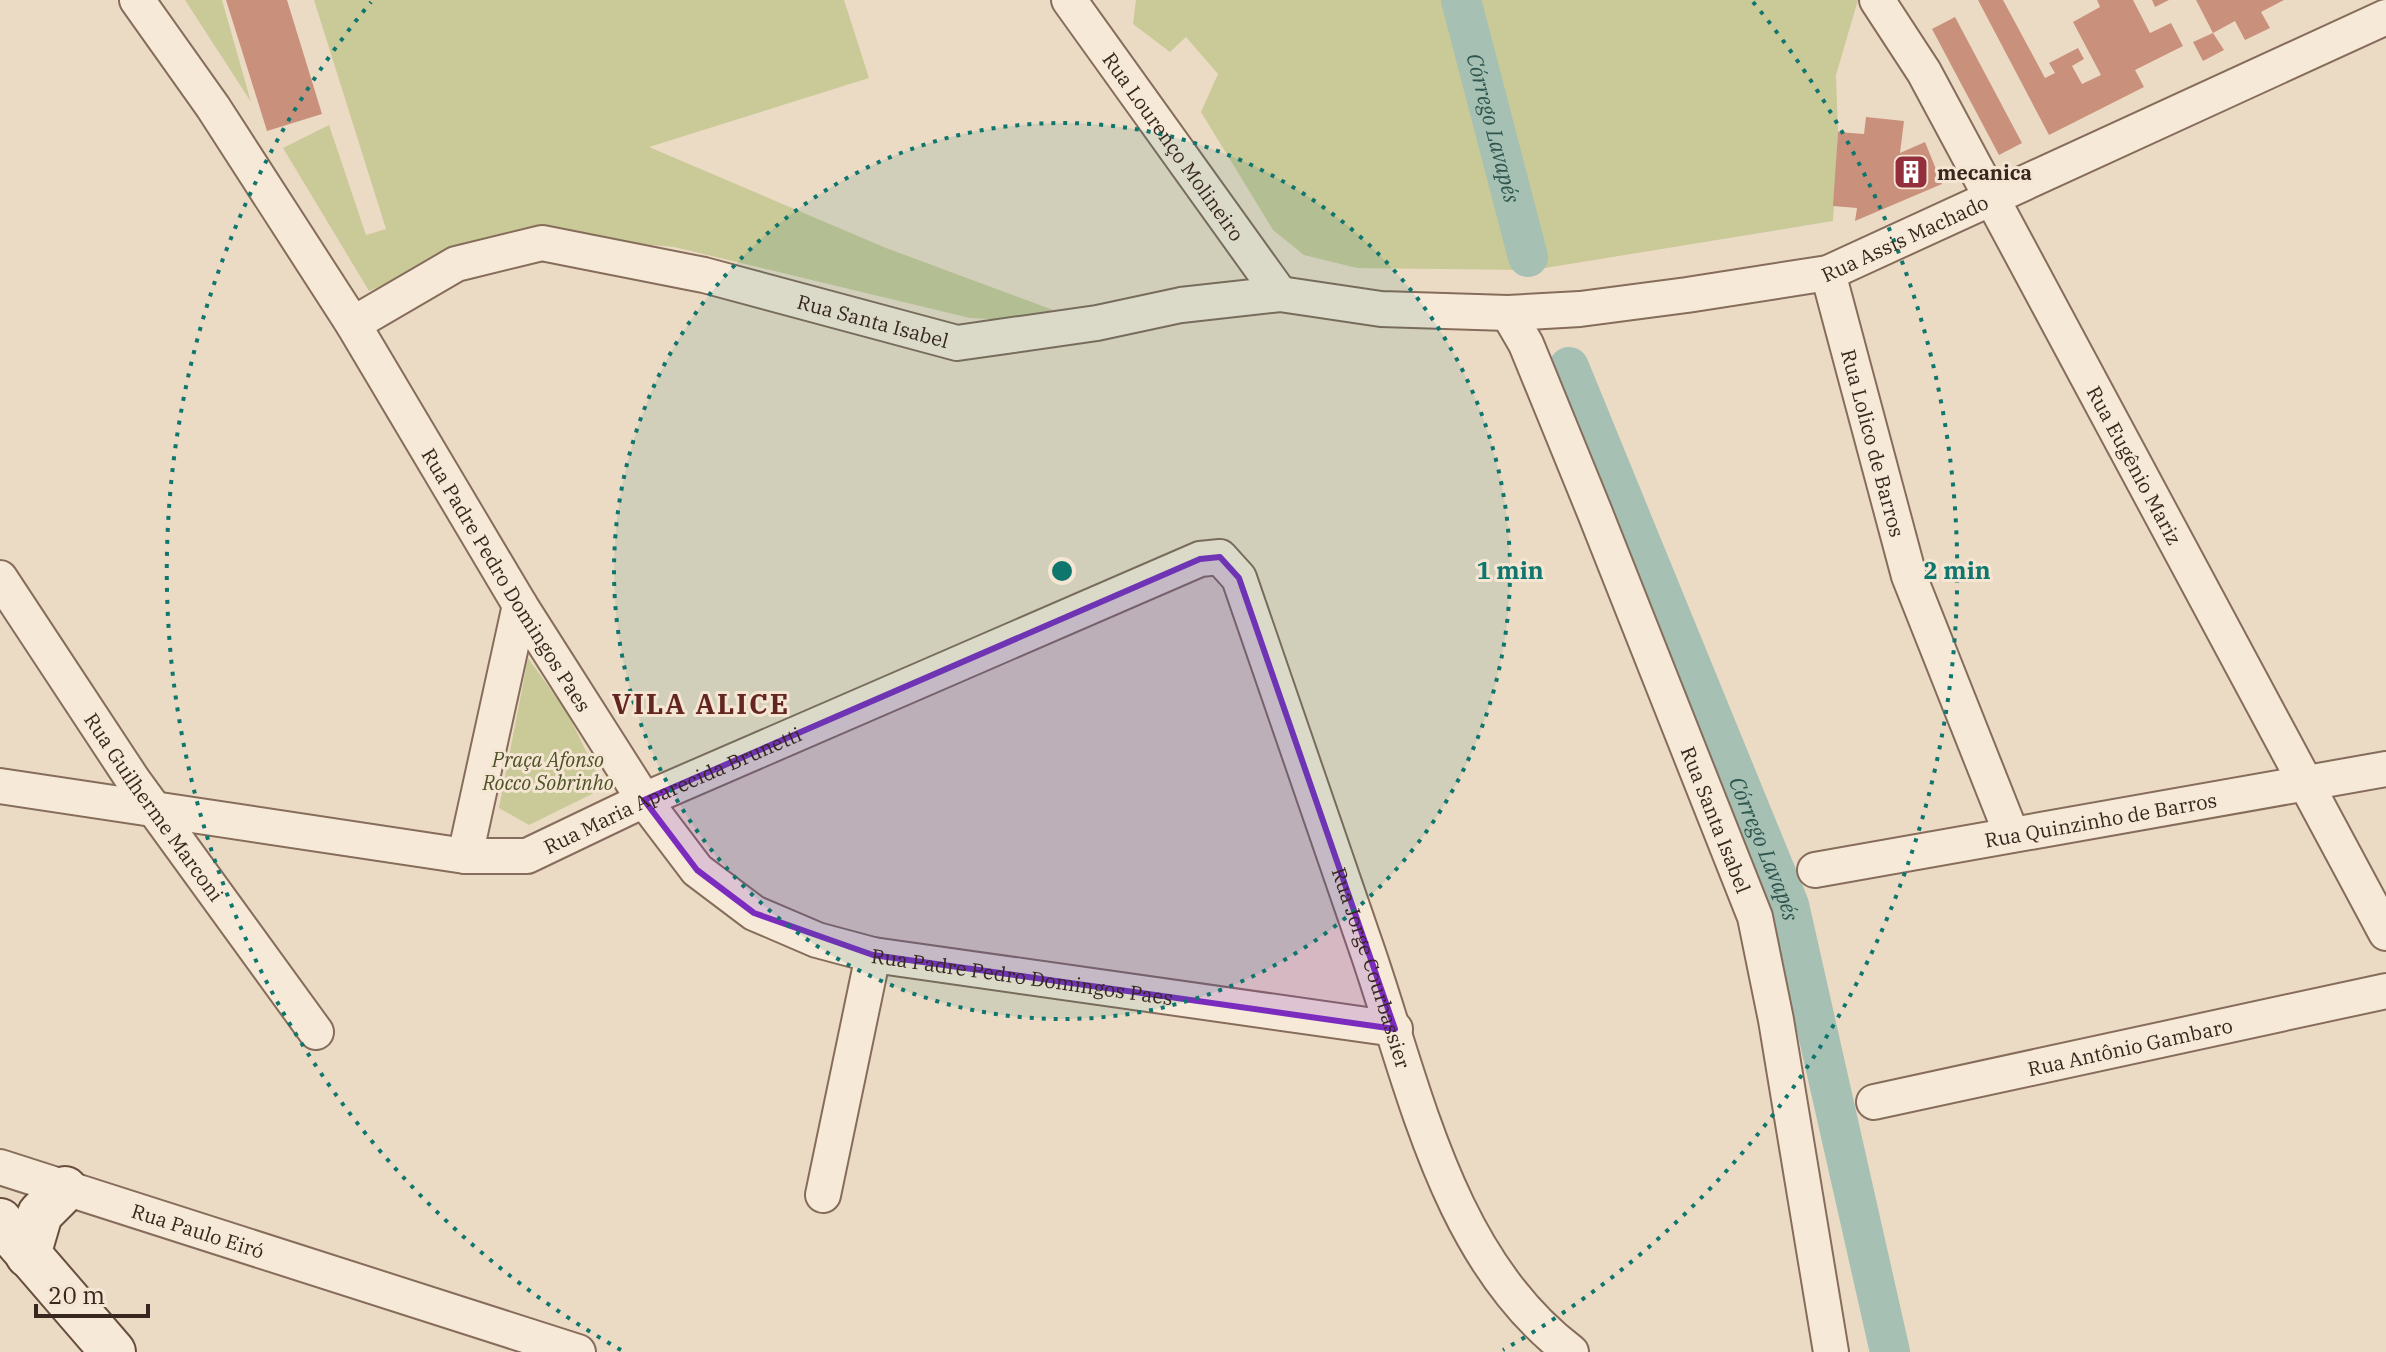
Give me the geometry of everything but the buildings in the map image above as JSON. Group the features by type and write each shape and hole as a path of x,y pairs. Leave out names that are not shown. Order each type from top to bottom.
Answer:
{"main road":[{"path":"28,1255 40,1214 65,1189"},
{"path":"0,1221 113,1352"}],"street":[{"name":"Rua Padre Pedro Domingos Paes","path":"137,0 213,107 353,324 520,605 644,800 697,870 754,913 817,940 873,955 1395,1029"},
{"name":"Rua Lourenço Molineiro","path":"1069,0 1280,294"},
{"name":"Rua Eugênio Mariz","path":"1877,0 1924,72 2386,933"},
{"path":"2377,0 2386,17"},
{"name":"Rua Assis Machado","path":"1516,312 1580,309 1828,273 2386,17"},
{"name":"Rua Santa Isabel","path":"353,324 456,264 542,243 704,275 957,343 1097,323 1181,305 1280,294 1381,309 1516,312 1526,344 1755,917 1776,1020 1831,1352"},
{"name":"Rua Lolico de Barros","path":"1828,273 1909,576 2011,833"},
{"name":"Rua Maria Aparecida Brunetti","path":"0,786 465,856 527,856 644,800 1200,559 1220,557"},
{"name":"Rua Jorge Courbassier","path":"1220,557 1239,578 1451,1191 1506,1291 1547,1335 1571,1352"},
{"name":"Rua Guilherme Marconi","path":"0,578 152,807 316,1032"},
{"path":"465,856 520,605"},
{"name":"Rua Quinzinho de Barros","path":"1815,870 2386,769"},
{"path":"823,1195 873,955"},
{"name":"Rua Antônio Gambaro","path":"1874,1102 2386,991"},
{"name":"Rua Paulo Eiró","path":"0,1167 578,1352"}],"highlighted area":[{"path":"1220,557 1239,578 1395,1029 873,955 754,913 697,870 644,800 1200,559"}],"green space":[{"path":"185,0 222,0 251,102"},
{"path":"314,0 844,0 869,78 649,147 886,248 1053,310 1026,321 970,318 674,247 535,235 449,258 369,291 283,148 329,125 366,235 386,229"},
{"path":"1136,0 1858,0 1836,75 1838,132 1833,221 1533,270 1357,268 1304,255 1273,230 1201,112 1218,74 1186,37 1170,52 1133,24"},
{"name":"Praça Afonso Rocco Sobrinho","path":"528,658 567,712 604,788 529,825 499,808"}],"waterway":[{"name":"Córrego Lavapés","path":"1461,0 1528,257"},
{"name":"Córrego Lavapés","path":"1569,367 1789,905 1890,1352"}],"place":[{"name":"mecanica","path":"1911,172"}],"district":[{"name":"VILA ALICE","path":"701,703"}]}
